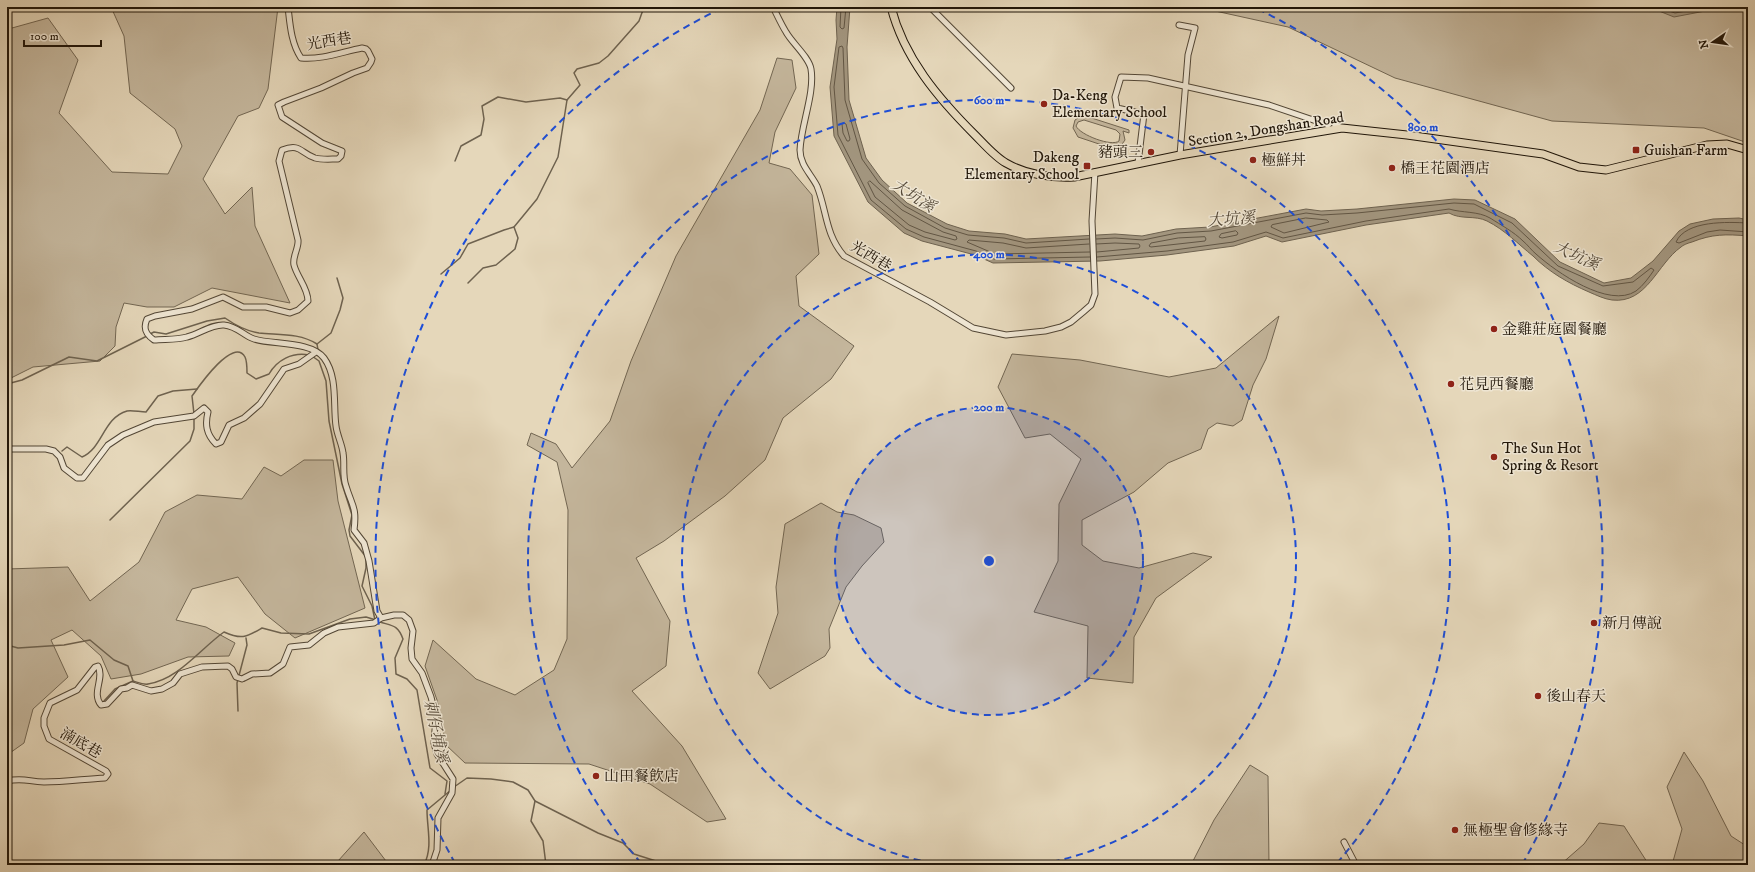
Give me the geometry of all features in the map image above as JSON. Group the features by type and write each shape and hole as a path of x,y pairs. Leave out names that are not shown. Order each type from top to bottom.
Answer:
{"main road":[{"name":"Section 2, Dongshan Road","path":"891,7 903,43 917,67 956,116 1006,163 1042,176 1057,178 1096,172 1180,155 1342,128 1407,135 1543,154 1580,167 1606,170 1707,145 1727,144 1748,150"}],"street":[{"name":"光西巷","path":"288,7 291,34 301,58 309,59 362,48 368,51 372,59 367,68 278,105 282,117 322,143 342,151 341,156 338,159 326,160 314,158 298,148 290,147 282,150 279,161 298,240 299,247 294,263 308,295 308,300 298,310 290,313 266,307 243,307 223,298 192,309 155,316 147,319 144,326 145,331 154,340 187,338 215,326 224,325 236,328 254,339 300,346 316,352"},
{"name":"光西巷","path":"773,7 786,32 807,59 811,68 811,82 800,152 803,163 817,186 829,233 836,247 844,256 930,302 973,328 1006,335 1045,331 1061,327 1078,317 1091,305 1095,294 1092,222 1096,172"},
{"path":"930,7 1011,88"},
{"path":"1179,25 1195,28 1188,55 1180,155"},
{"path":"1138,164 1144,114 1117,108 1115,98 1122,77 1148,78 1269,105 1328,124 1331,122 1342,128"},
{"path":"7,449 46,449 54,451 60,457 64,468 78,478 83,478 108,446 123,435 154,422 194,416 204,408 208,412 206,427 212,440 216,444 221,442 229,425 244,418 260,404 284,369 299,364 316,352 324,358 333,382 336,427 343,454 343,472 356,516 354,530 364,542 369,561 377,611 381,618 394,614 403,615 409,620 413,631 411,648 412,659 422,673 431,697 436,717 434,743 437,754 453,779 452,793 438,818 437,850 432,865"},
{"name":"湳底巷","path":"7,781 19,778 41,782 58,782 105,778 108,774 106,771 49,739 44,726 44,718 50,703 77,690 95,667 98,666 101,670 97,700 101,705 107,704 120,689 132,685 151,691 162,689 173,683 180,674 202,667 228,666 232,669 236,677 243,678 252,674 270,673 283,664 290,647 309,645 324,633 338,627 374,623 381,618"},
{"path":"1344,842 1356,865"}],"shaded area":[{"path":"111,7 278,7 268,89 259,108 238,116 203,179 225,214 252,187 255,226 290,303 212,288 174,307 147,307 124,303 116,327 115,346 100,361 33,367 7,380 7,25 12,28 48,18 78,60 59,113 112,172 168,174 182,146 175,129 130,93 124,36"},
{"path":"1197,7 1748,7 1748,143 1704,128 1552,121 1395,78 1288,27"},
{"path":"777,58 792,60 796,88 775,132 769,163 790,169 812,195 819,254 796,276 799,306 854,346 831,379 783,418 765,460 725,496 664,541 636,558 670,621 666,666 632,691 682,746 726,819 707,822 650,784 589,764 465,763 446,745 437,700 425,666 433,640 476,679 515,695 554,670 567,639 568,510 557,462 527,445 531,433 556,444 572,468 610,421 631,361 676,256 760,110"},
{"path":"1076,113 1129,130 1129,133 1123,131 1125,140 1120,147 1114,149 1078,137 1073,128 1075,120 1078,118 1075,116","holes":["1084,120 1116,130 1120,134 1119,141 1110,142 1096,139 1083,133 1076,126 1078,122"]},
{"path":"1279,316 1266,359 1253,385 1242,420 1233,426 1217,423 1208,429 1201,449 1168,463 1134,492 1082,520 1082,545 1103,561 1139,568 1193,553 1212,557 1156,598 1134,637 1133,683 1087,678 1088,626 1034,612 1058,561 1059,504 1081,459 1050,434 1025,438 998,387 1012,354 1080,360 1169,377 1216,368"},
{"path":"304,460 333,460 338,501 365,608 295,638 265,614 238,577 192,589 176,620 206,627 235,643 229,656 188,657 141,674 111,679 101,656 72,630 51,640 68,677 33,709 24,743 7,755 7,569 68,567 90,601 139,562 165,512 197,495 242,499 264,467 281,476"},
{"path":"821,503 837,512 854,515 881,528 884,542 862,566 846,587 829,629 830,648 825,656 770,689 758,673 778,613 776,587 785,524"},
{"path":"1684,752 1703,781 1731,836 1748,847 1748,865 1672,865 1682,829 1667,787"},
{"path":"1250,765 1268,776 1269,865 1194,865 1193,861 1214,820"},
{"path":"1599,823 1624,826 1649,865 1560,865 1584,844"},
{"path":"364,832 389,865 336,865 338,861"}],"water":[{"path":"837,7 850,7 847,47 849,100 866,158 882,180 907,203 947,224 969,231 1005,234 1026,239 1115,234 1142,236 1176,229 1210,227 1306,209 1321,211 1357,209 1454,199 1475,200 1515,219 1560,262 1604,283 1631,278 1653,261 1679,231 1690,224 1713,219 1739,218 1748,220 1748,236 1713,236 1699,239 1682,246 1673,254 1643,289 1634,296 1624,300 1603,298 1559,277 1506,233 1487,221 1449,213 1366,225 1282,242 1266,236 1234,246 1167,255 1100,261 993,263 975,255 922,241 904,233 868,202 834,136 830,87 837,39"},
{"path":"1649,7 1726,7 1674,17"}],"waterway":[{"path":"441,274 460,258 468,244 514,227 537,199 558,157 567,100 580,85 574,73 577,69 599,63 608,56 639,21 644,7"},
{"path":"455,161 461,146 481,135 484,119 482,106 498,97 526,102 560,98 567,100"},
{"path":"468,283 483,268 496,265 515,249 518,238 514,227"},
{"path":"317,344 331,333 340,310 343,298 337,278"},
{"path":"150,334 154,332 166,334 207,321 225,318 250,331 296,336 310,340 317,344 318,350"},
{"path":"7,384 22,380 69,357 97,361 147,336"},
{"path":"194,414 192,396 216,366 232,353 239,352 245,357 247,363 247,373 256,379 269,374 276,365 286,358 303,354 309,355"},
{"path":"312,356 319,361 326,381 329,421 342,484 352,515 349,530 350,536 366,557 366,568 362,586 372,606 375,620"},
{"path":"62,451 67,447 82,457 95,447 108,426 119,415 127,411 146,412 158,396 173,391 197,389"},
{"path":"110,520 190,441 194,429 194,418"},
{"name":"刺仔埔溪","path":"7,645 18,648 64,645 90,640 114,660 128,666 133,681 146,684 159,681 170,676 224,632 240,637 252,634 262,628 281,633 309,634 350,619 366,617 376,620"},
{"name":"刺仔埔溪","path":"380,622 392,625 399,631 403,639 395,658 396,674 407,679 417,690 430,768 447,781 445,794"},
{"path":"238,711 237,683 247,645 246,638"},
{"path":"104,701 115,689 133,681"},
{"path":"454,787 467,778 513,782 528,790 535,801 598,833 623,843 634,854 659,862 663,865"},
{"name":"刺仔埔溪","path":"424,865 427,858 429,845 427,810 451,790"},
{"path":"535,801 531,821 543,841 546,865"}],"place":[{"name":"Da-Keng Elementary School","path":"1044,104"},
{"name":"Guishan Farm","path":"1636,150"},
{"name":"豬頭三","path":"1151,152"},
{"name":"極鮮丼","path":"1253,160"},
{"name":"Dakeng Elementary School","path":"1087,166"},
{"name":"橋王花園酒店","path":"1392,168"},
{"name":"金雞莊庭園餐廳","path":"1494,329"},
{"name":"花見西餐廳","path":"1451,384"},
{"name":"The Sun Hot Spring & Resort","path":"1494,457"},
{"name":"新月傳說","path":"1594,623"},
{"name":"後山春天","path":"1538,696"},
{"name":"山田餐飲店","path":"596,776"},
{"name":"無極聖會修緣寺","path":"1455,830"}],"water label":[{"name":"大坑溪","path":"914,195"},
{"name":"大坑溪","path":"1231,218"},
{"name":"大坑溪","path":"1577,255"}]}
